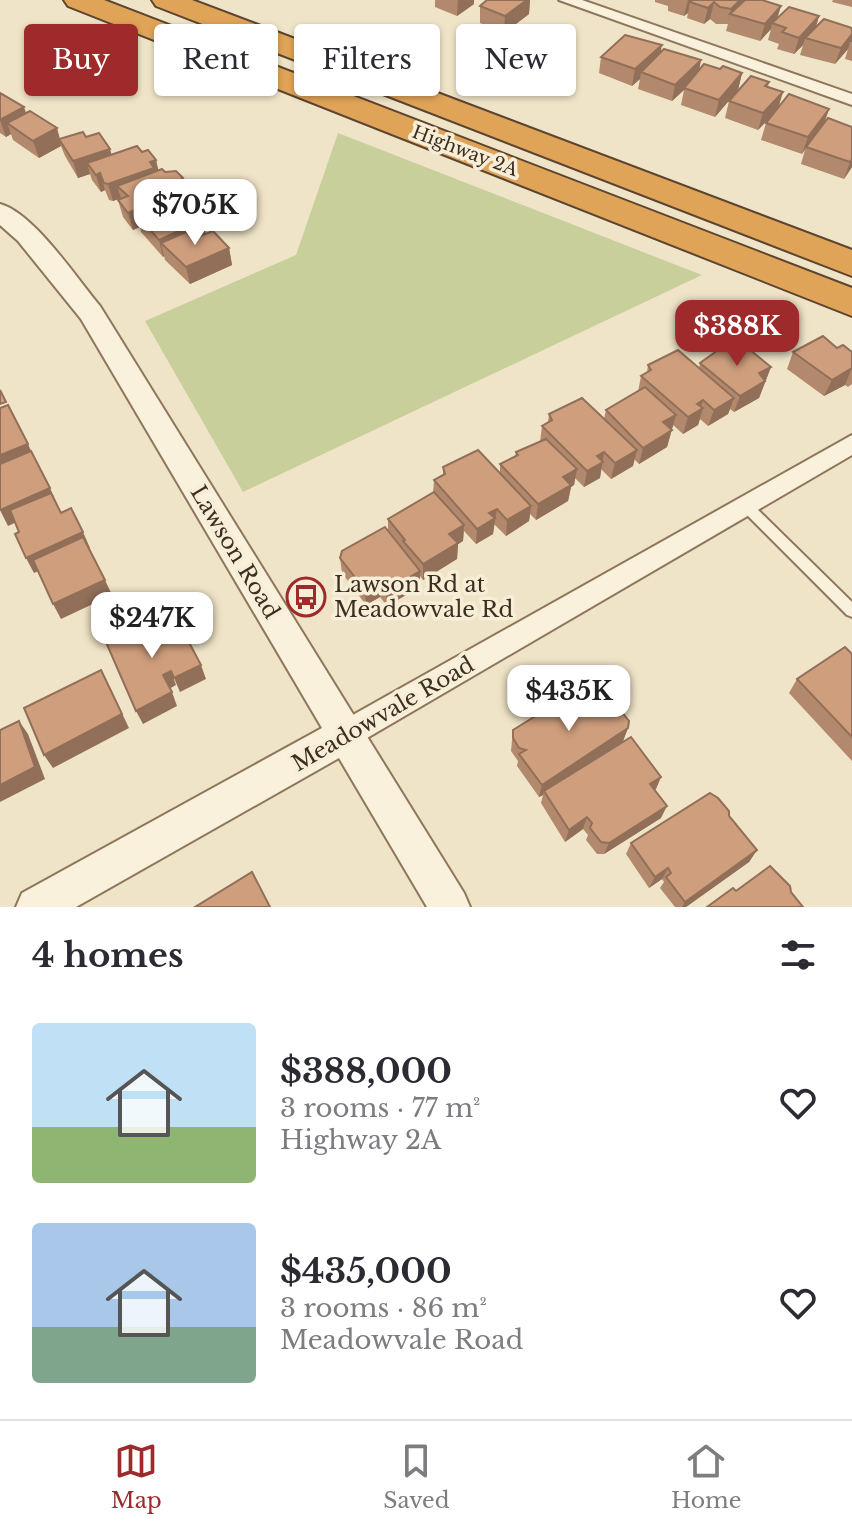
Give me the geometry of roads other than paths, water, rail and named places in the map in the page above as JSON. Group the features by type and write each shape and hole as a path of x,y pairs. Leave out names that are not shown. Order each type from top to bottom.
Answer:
{"highway":[{"name":"Highway 2A","path":"78,0 852,303"},
{"name":"Highway 2A","path":"166,0 852,264"}],"street":[{"path":"567,0 852,100"},
{"name":"Lawson Road","path":"0,212 27,235 91,313 450,907"},
{"name":"Meadowvale Road","path":"36,907 747,507 852,444"}],"lane":[{"path":"747,507 852,611"}],"place":[{"name":"Lawson Rd at Meadowvale Rd","path":"306,597"}]}
